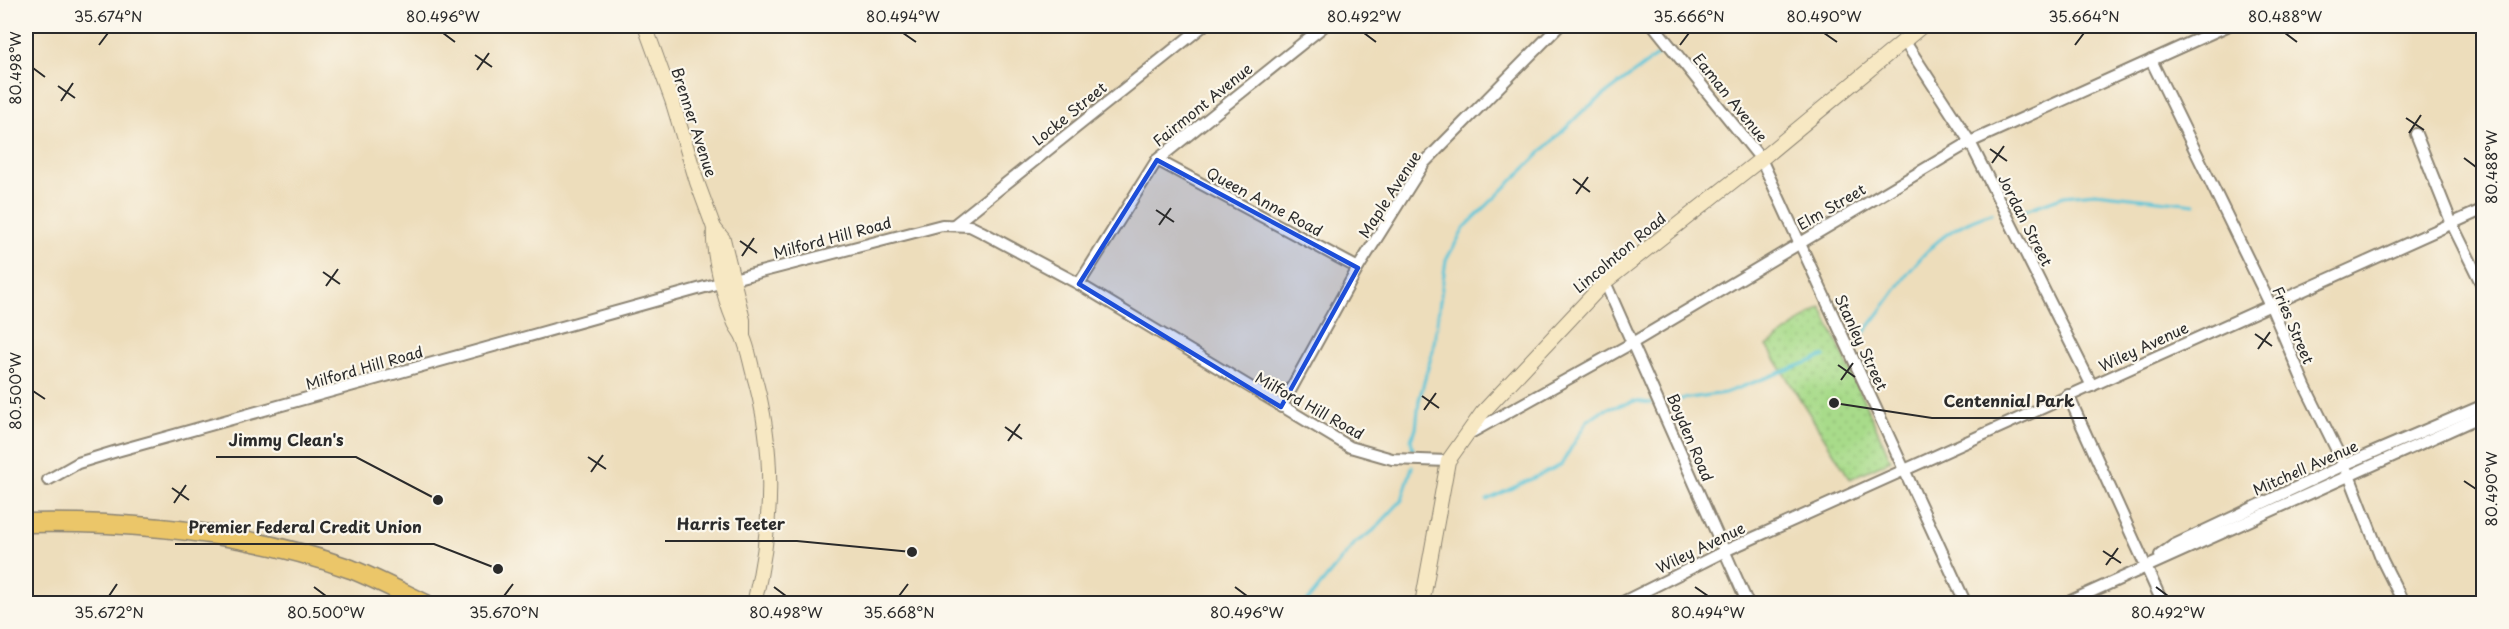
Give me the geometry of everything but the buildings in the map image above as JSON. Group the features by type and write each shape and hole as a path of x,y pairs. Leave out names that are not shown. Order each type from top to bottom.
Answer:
{"highway":[{"path":"26,523 135,525 275,548 352,570 426,603"}],"street":[{"name":"Brenner Avenue","path":"645,26 714,228 713,242 729,281 734,322 743,337 767,431 770,476 769,532 754,603"},
{"name":"Locke Street","path":"954,225 1203,26"},
{"name":"Fairmont Avenue","path":"1079,284 1158,160 1324,26"},
{"name":"Maple Avenue","path":"1281,407 1358,268 1424,163 1560,26"},
{"name":"Eaman Avenue","path":"1654,26 1761,159"},
{"name":"Lincolnton Road","path":"1422,603 1448,461 1482,413 1605,282 1761,159 1922,26"},
{"name":"Elm Street","path":"1464,437 1634,342 1798,242 1970,142 2227,26"},
{"name":"Jordan Street","path":"1905,42 1970,142 2092,386"},
{"name":"Fries Street","path":"2151,60 2270,304 2305,386 2347,470 2382,560 2404,603"},
{"path":"2416,134 2452,224 2484,289"},
{"name":"Stanley Street","path":"1761,159 1966,603"},
{"name":"Queen Anne Road","path":"1158,160 1358,268"},
{"name":"Wiley Avenue","path":"1619,603 1723,551 1905,468 2484,209"},
{"name":"Milford Hill Road","path":"48,480 78,463 117,451 926,227 954,225 970,226 1079,284 1350,447 1392,459 1448,461"},
{"name":"Boyden Road","path":"1605,282 1634,342 1723,551 1748,603"},
{"path":"2068,395 2163,603"},
{"name":"Mitchell Avenue","path":"2064,603 2146,567 2484,405"},
{"name":"Mitchell Avenue","path":"2347,470 2484,415"}],"highlighted area":[{"path":"1157,160 1358,268 1281,407 1079,284"}],"green space":[{"path":"1821,307 1891,460 1850,479 1767,346"}],"waterway":[{"path":"1679,32 1686,26"},
{"path":"1413,450 1411,439 1416,429 1419,400 1433,350 1446,260 1465,227 1583,111 1658,55"},
{"path":"2023,211 2064,196 2095,193 2195,204"},
{"path":"1862,335 1917,262 1932,247 1949,233 1968,222 1992,213"},
{"path":"1668,401 1725,393 1825,356"},
{"path":"1487,500 1561,465 1587,421 1601,411 1635,401 1651,403"},
{"path":"1305,604 1355,543 1373,531 1402,500 1412,467"}],"place":[{"name":"Centennial Park","path":"1834,403"},
{"name":"Jimmy Clean's","path":"438,500"},
{"name":"Harris Teeter","path":"912,552"},
{"name":"Premier Federal Credit Union","path":"498,569"}]}
